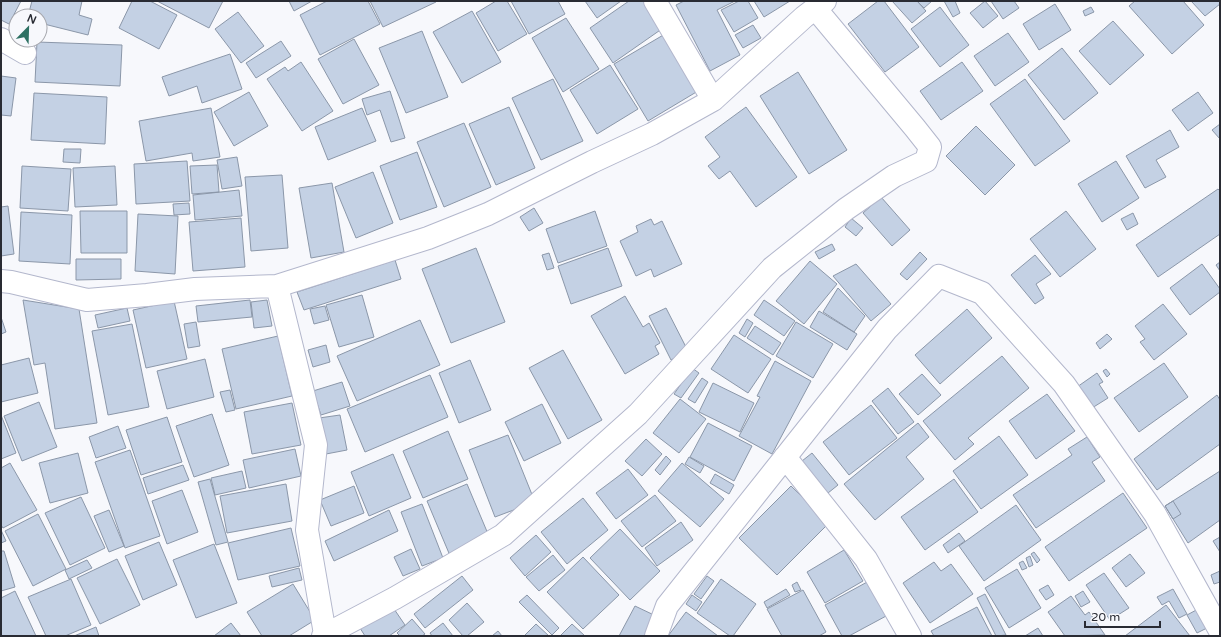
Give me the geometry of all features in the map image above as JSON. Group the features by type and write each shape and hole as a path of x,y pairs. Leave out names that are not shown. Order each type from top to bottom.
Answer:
{"street":[{"path":"655,1 713,100"},
{"path":"1,281 87,300 195,289 277,286 428,238 488,214 652,134 713,100 820,4 930,147 926,161 894,176 846,208 772,268 638,414 503,535 395,598 325,635 307,530 316,445 277,286"},
{"path":"1,39 25,53"},
{"path":"656,636 667,606 886,329 939,276 982,293 1064,384 1155,514 1219,626"},
{"path":"785,457 866,559 910,636"}],"building":[{"path":"1,1 21,1 17,8 8,8 8,24 1,20"},
{"path":"32,1 82,1 79,15 92,19 88,35 48,25 48,8 30,8"},
{"path":"132,1 150,1 177,15 159,49 119,28"},
{"path":"157,1 223,1 209,28"},
{"path":"289,1 312,1 294,11"},
{"path":"327,1 368,1 380,24 320,55 300,15"},
{"path":"370,1 435,1 436,2 383,27"},
{"path":"496,1 507,1 527,34 498,51 476,13"},
{"path":"511,1 558,1 565,14 529,34"},
{"path":"585,1 621,1 597,18"},
{"path":"629,1 649,1 666,26 613,63 590,28"},
{"path":"684,1 735,1 717,10 740,55 710,71 676,5"},
{"path":"739,1 748,1 758,18 734,32 721,10"},
{"path":"754,1 790,1 764,17"},
{"path":"878,1 884,1 919,47 885,72 848,24"},
{"path":"892,1 917,1 926,11 912,23"},
{"path":"917,1 932,1 924,8"},
{"path":"944,1 955,1 960,13 953,17"},
{"path":"985,1 998,16 983,28 970,13"},
{"path":"991,1 1014,1 1019,8 1003,19"},
{"path":"1135,1 1183,1 1204,25 1172,54 1129,6"},
{"path":"1191,1 1220,1 1220,4 1205,16"},
{"path":"1055,4 1071,30 1039,50 1023,24"},
{"path":"940,7 969,45 940,67 911,29"},
{"path":"1091,7 1094,12 1085,16 1083,11"},
{"path":"472,11 501,62 462,83 433,32"},
{"path":"238,12 264,46 241,63 215,29"},
{"path":"566,18 599,69 563,92 532,38"},
{"path":"1113,21 1144,55 1110,85 1079,51"},
{"path":"753,25 761,38 743,48 735,35"},
{"path":"422,31 448,97 406,113 379,48"},
{"path":"1008,33 1029,62 995,86 974,56"},
{"path":"665,34 698,91 648,121 614,64"},
{"path":"354,39 379,85 343,104 318,59"},
{"path":"281,41 291,56 256,78 246,63"},
{"path":"48,42 122,45 120,86 35,82 37,48 48,48"},
{"path":"1062,48 1098,93 1064,120 1028,75"},
{"path":"230,54 242,89 202,103 197,86 169,96 162,77"},
{"path":"301,62 333,111 302,131 267,79 285,67 288,71"},
{"path":"962,62 983,91 941,120 920,91"},
{"path":"610,65 638,109 597,134 570,90"},
{"path":"798,72 847,150 809,174 760,96"},
{"path":"1,76 16,78 11,116 1,115"},
{"path":"553,79 583,141 541,160 512,98"},
{"path":"1025,79 1070,141 1035,166 990,104"},
{"path":"390,91 405,138 391,142 380,110 367,115 362,99"},
{"path":"249,92 268,126 234,146 214,112"},
{"path":"1198,92 1213,113 1188,131 1172,110"},
{"path":"34,93 107,97 105,144 31,140"},
{"path":"509,107 535,168 496,185 469,124"},
{"path":"746,107 797,177 756,207 730,171 719,179 708,166 720,157 705,137"},
{"path":"211,108 220,157 193,161 192,153 146,161 139,121"},
{"path":"362,108 376,141 328,160 315,127"},
{"path":"464,123 491,187 444,207 417,142"},
{"path":"1220,124 1220,139 1212,130"},
{"path":"976,126 1015,165 985,195 946,156"},
{"path":"1170,130 1179,147 1156,160 1166,177 1145,188 1126,156"},
{"path":"64,149 81,149 80,163 63,162"},
{"path":"417,152 437,207 400,220 380,166"},
{"path":"237,157 242,186 222,189 217,160"},
{"path":"187,161 190,201 136,204 134,164"},
{"path":"1116,161 1139,198 1102,222 1078,184"},
{"path":"217,165 219,192 192,194 190,166"},
{"path":"22,166 71,169 68,211 20,208"},
{"path":"115,166 117,205 75,207 73,168"},
{"path":"373,172 393,223 356,238 335,187"},
{"path":"282,175 288,248 251,251 245,177"},
{"path":"332,183 344,252 311,258 299,188"},
{"path":"1218,189 1220,191 1220,234 1158,277 1136,245"},
{"path":"239,190 242,216 195,220 193,195"},
{"path":"881,197 910,230 892,246 863,213"},
{"path":"189,203 190,214 174,215 173,204"},
{"path":"8,206 14,254 1,256 1,207"},
{"path":"534,208 543,223 529,231 520,217"},
{"path":"80,211 127,211 127,253 81,253"},
{"path":"595,211 607,246 558,263 546,229"},
{"path":"1066,211 1096,249 1060,277 1030,239"},
{"path":"21,212 72,215 70,264 19,261"},
{"path":"1133,213 1138,224 1127,230 1121,219"},
{"path":"138,214 178,216 175,274 135,271"},
{"path":"241,218 245,267 193,271 189,222"},
{"path":"851,218 863,228 856,236 845,227"},
{"path":"651,219 654,225 662,221 682,264 654,277 651,269 636,276 620,241 638,232 636,226"},
{"path":"832,244 835,250 819,259 815,252"},
{"path":"476,248 505,322 451,343 422,269"},
{"path":"608,248 622,286 571,304 558,266"},
{"path":"920,252 927,259 907,280 900,274"},
{"path":"549,253 554,268 547,270 542,255"},
{"path":"1035,255 1051,274 1036,284 1044,298 1035,304 1011,275"},
{"path":"76,259 121,259 121,279 76,280"},
{"path":"395,260 401,279 304,310 297,292"},
{"path":"810,261 837,284 804,324 776,301"},
{"path":"1220,262 1220,271 1216,265"},
{"path":"856,264 891,304 871,321 833,276"},
{"path":"1202,264 1220,289 1220,292 1190,315 1170,288"},
{"path":"838,288 865,316 854,332 823,312"},
{"path":"362,295 374,337 339,347 326,305"},
{"path":"625,296 643,327 649,323 660,343 655,346 659,354 625,374 591,316"},
{"path":"23,300 79,309 97,423 55,429 45,363 34,365"},
{"path":"250,300 252,317 198,322 196,306"},
{"path":"267,300 272,326 254,328 251,302"},
{"path":"764,300 795,321 784,336 754,315"},
{"path":"174,301 187,359 146,368 133,310"},
{"path":"1163,304 1187,334 1154,360 1140,342 1145,339 1135,326"},
{"path":"325,306 329,320 314,324 310,309"},
{"path":"127,308 130,321 98,328 95,315"},
{"path":"666,308 688,351 671,360 649,316"},
{"path":"967,309 992,338 940,384 915,355"},
{"path":"819,311 857,334 847,350 810,327"},
{"path":"1,317 6,332 1,334"},
{"path":"747,319 753,323 745,337 739,333"},
{"path":"420,320 440,365 357,401 337,356"},
{"path":"196,322 200,346 188,348 184,324"},
{"path":"796,322 833,344 813,378 776,356"},
{"path":"132,324 149,407 108,415 92,331"},
{"path":"755,326 781,343 773,355 747,338"},
{"path":"1107,334 1112,339 1100,349 1096,343"},
{"path":"734,335 771,359 748,393 711,369"},
{"path":"278,336 292,396 236,409 222,349"},
{"path":"326,345 330,362 313,367 308,350"},
{"path":"563,350 602,420 568,439 529,368"},
{"path":"1002,356 1029,388 968,438 974,444 955,460 923,421"},
{"path":"29,358 38,393 1,402 1,365"},
{"path":"205,359 214,397 167,409 157,371"},
{"path":"470,360 491,410 459,423 439,373"},
{"path":"775,361 811,381 772,454 739,436 760,397 757,396"},
{"path":"1164,363 1188,397 1139,432 1114,398"},
{"path":"692,368 699,373 681,398 674,394"},
{"path":"1106,369 1110,374 1107,377 1103,371"},
{"path":"1097,373 1103,382 1099,384 1108,398 1092,408 1077,387"},
{"path":"922,374 941,395 918,415 899,394"},
{"path":"430,375 448,417 365,452 347,409"},
{"path":"702,378 708,382 695,403 688,399"},
{"path":"342,382 350,406 321,415 313,391"},
{"path":"713,383 754,403 740,432 699,412"},
{"path":"888,388 914,422 898,434 872,401"},
{"path":"230,390 235,410 226,412 220,392"},
{"path":"1047,394 1075,431 1036,459 1009,421"},
{"path":"1217,395 1220,400 1220,444 1157,490 1134,459"},
{"path":"680,399 706,419 679,453 653,433"},
{"path":"39,402 57,447 22,461 4,416"},
{"path":"292,403 301,445 252,454 244,412"},
{"path":"542,404 561,443 524,461 505,422"},
{"path":"871,405 897,438 849,475 823,442"},
{"path":"212,414 229,465 194,477 176,426"},
{"path":"1,415 16,453 1,459"},
{"path":"340,415 347,450 326,454 319,418"},
{"path":"167,417 182,462 141,475 126,430"},
{"path":"708,423 752,446 734,481 690,457"},
{"path":"918,423 929,437 906,457 924,479 875,520 844,484"},
{"path":"118,426 126,448 96,458 89,437"},
{"path":"448,431 468,479 423,498 403,451"},
{"path":"508,435 535,502 495,517 469,450"},
{"path":"999,436 1028,475 981,509 953,471"},
{"path":"1087,437 1100,457 1092,462 1105,481 1036,528 1013,495 1072,455 1068,449"},
{"path":"646,439 662,454 642,476 625,461"},
{"path":"295,449 301,476 249,488 243,460"},
{"path":"130,450 160,536 125,548 95,462"},
{"path":"78,453 88,493 50,503 39,463"},
{"path":"812,453 838,485 828,493 802,461"},
{"path":"393,454 411,498 369,516 351,472"},
{"path":"666,456 671,461 660,475 655,470"},
{"path":"689,457 704,466 700,473 685,464"},
{"path":"10,463 37,510 3,528 1,525 1,468"},
{"path":"682,463 724,499 700,527 658,491"},
{"path":"183,465 189,480 148,494 143,478"},
{"path":"628,469 648,495 616,519 596,493"},
{"path":"242,471 246,488 215,495 211,478"},
{"path":"1220,471 1220,520 1188,543 1165,506"},
{"path":"715,474 734,485 729,494 710,483"},
{"path":"210,479 228,542 216,545 198,482"},
{"path":"954,479 978,512 925,550 901,517"},
{"path":"286,484 292,521 227,533 220,496"},
{"path":"467,484 491,541 451,558 427,501"},
{"path":"354,486 364,513 331,526 320,500"},
{"path":"791,486 829,523 777,575 739,538"},
{"path":"182,490 198,532 167,544 152,501"},
{"path":"1123,493 1147,528 1069,581 1045,547"},
{"path":"655,495 676,521 642,547 621,521"},
{"path":"81,497 105,548 70,565 45,513"},
{"path":"583,498 608,530 567,564 541,532"},
{"path":"1173,501 1181,514 1173,519 1165,506"},
{"path":"422,504 443,558 422,566 401,512"},
{"path":"1016,505 1041,540 984,581 959,546"},
{"path":"109,510 124,546 109,552 94,516"},
{"path":"389,510 398,531 334,561 325,541"},
{"path":"38,514 66,569 33,586 5,531"},
{"path":"681,522 693,540 657,566 645,548"},
{"path":"291,528 300,566 238,580 228,543"},
{"path":"620,529 660,571 630,600 590,558"},
{"path":"1,530 6,541 1,543"},
{"path":"959,533 965,541 948,553 943,545"},
{"path":"536,535 551,552 525,576 510,558"},
{"path":"1220,537 1220,552 1213,541"},
{"path":"159,542 177,585 143,600 125,556"},
{"path":"214,544 237,603 196,618 173,560"},
{"path":"411,549 420,569 403,576 394,557"},
{"path":"844,550 863,581 825,603 807,572"},
{"path":"1,551 4,551 15,587 1,591"},
{"path":"1034,552 1040,560 1037,563 1031,554"},
{"path":"1130,554 1145,573 1126,587 1112,568"},
{"path":"553,555 565,570 539,591 526,577"},
{"path":"1030,556 1033,565 1029,567 1026,558"},
{"path":"583,557 619,595 583,629 547,592"},
{"path":"117,559 140,605 100,624 77,578"},
{"path":"87,560 92,568 69,579 65,570"},
{"path":"1023,561 1027,568 1022,570 1019,563"},
{"path":"934,562 941,571 951,564 973,594 930,623 903,583"},
{"path":"299,568 302,580 272,587 269,576"},
{"path":"1017,569 1041,608 1009,628 985,588"},
{"path":"1220,571 1220,582 1214,584 1211,575"},
{"path":"1104,573 1129,608 1110,620 1086,585"},
{"path":"462,576 473,590 425,628 414,614"},
{"path":"707,576 714,581 701,599 694,594"},
{"path":"71,579 91,625 65,636 46,636 28,597"},
{"path":"721,579 756,604 733,636 730,636 697,613"},
{"path":"869,581 888,615 849,636 842,636 825,605"},
{"path":"797,582 801,590 795,592 792,585"},
{"path":"293,584 315,620 289,636 262,636 247,612"},
{"path":"1048,585 1054,595 1046,600 1039,590"},
{"path":"786,589 790,595 767,608 764,602"},
{"path":"1173,589 1187,614 1179,618 1169,601 1162,605 1157,597"},
{"path":"803,590 826,632 819,636 782,636 767,609"},
{"path":"15,591 36,636 1,636 1,598"},
{"path":"1083,591 1090,602 1081,607 1075,596"},
{"path":"985,594 1006,635 996,636 977,598"},
{"path":"527,595 559,628 552,635 519,602"},
{"path":"692,595 702,602 696,611 686,604"},
{"path":"1071,596 1085,615 1089,612 1105,635 1065,636 1048,612"},
{"path":"467,603 484,622 467,636 463,636 449,620"},
{"path":"1166,605 1190,636 1125,636"},
{"path":"392,606 405,625 389,636 365,636 360,628"},
{"path":"635,606 656,616 646,636 619,636"},
{"path":"977,607 992,636 934,636 931,631"},
{"path":"1200,608 1209,627 1197,633 1187,615"},
{"path":"686,612 718,636 668,636"},
{"path":"412,619 425,634 422,636 400,636 397,633"},
{"path":"231,623 241,636 214,636"},
{"path":"443,623 453,636 432,636 430,633"},
{"path":"536,624 549,636 524,636"},
{"path":"572,624 585,636 560,636"},
{"path":"96,627 99,636 74,636"},
{"path":"1038,628 1043,636 1025,636"},
{"path":"498,631 502,636 492,636"}]}
